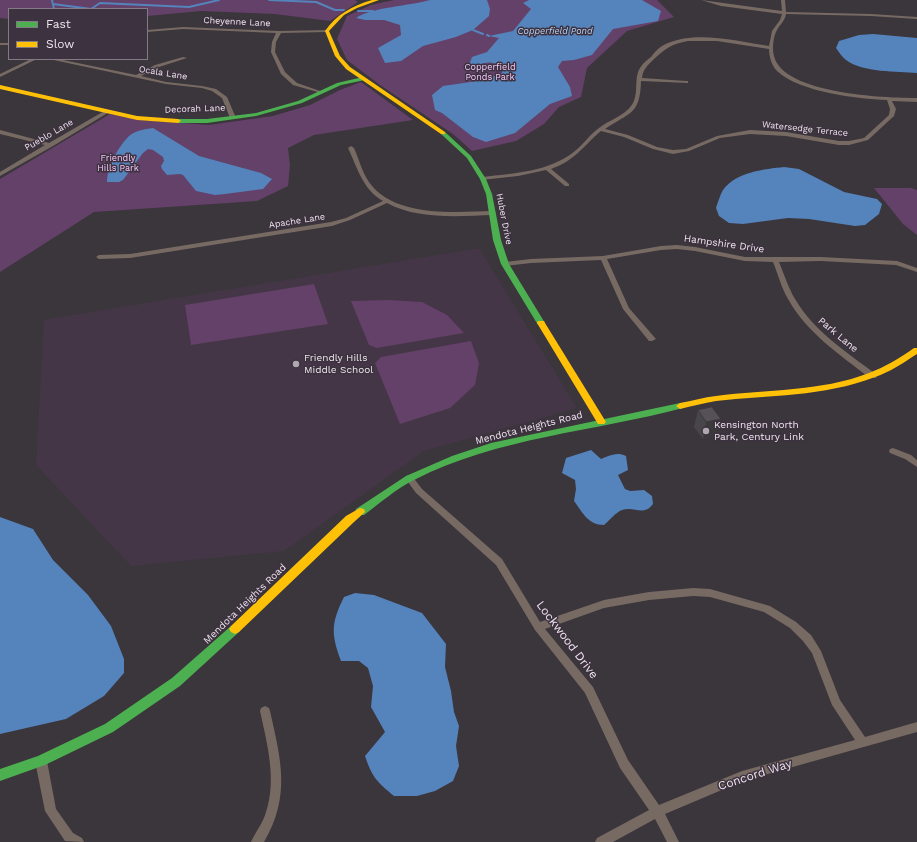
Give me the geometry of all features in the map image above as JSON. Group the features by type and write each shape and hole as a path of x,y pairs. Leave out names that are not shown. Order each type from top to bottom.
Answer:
{"street":[{"path":"327,31 331,23 342,14 353,8 377,0"},
{"path":"703,0 721,5 784,13 871,15 917,18"},
{"path":"783,0 783,19 774,31 771,57 773,64 781,72 795,80 832,92 889,100 917,100"},
{"name":"Cheyenne Lane","path":"148,31 205,28 279,32 327,31"},
{"name":"Huber Drive","path":"327,31 338,56 348,68 447,136 469,157 483,179 489,194 497,240 505,264 601,422"},
{"path":"279,32 274,42 273,52 283,73 295,84 321,92"},
{"path":"483,179 522,174 547,168 573,155 600,129 625,114 634,106 638,97 640,71 664,47 678,42 707,40 772,48"},
{"path":"136,77 157,66 185,58"},
{"path":"0,76 33,60"},
{"name":"Ocala Lane","path":"56,60 136,77 214,90 224,97 233,118"},
{"name":"Decorah Lane","path":"0,87 137,118 189,122 233,118 277,110 300,102 340,84 362,79"},
{"path":"639,79 686,82"},
{"name":"Watersedge Terrace","path":"600,129 626,136 655,148 673,152 687,150 705,141 719,137 750,132 786,134 839,143 849,143 866,139 892,115 893,108 889,100"},
{"name":"Pueblo Lane","path":"0,174 108,111"},
{"path":"0,132 51,144"},
{"path":"351,148 369,186 376,194 387,201 406,208 429,213 493,213"},
{"path":"547,168 567,185"},
{"name":"Apache Lane","path":"99,257 130,256 332,224 348,219 387,201"},
{"name":"Hampshire Drive","path":"505,264 531,261 603,258 661,248 677,247 695,249 744,259 821,259 897,263 917,270"},
{"path":"603,258 626,309 652,339"},
{"name":"Park Lane","path":"775,260 792,300 804,318 824,338 873,376"},
{"name":"Mendota Heights Road","path":"0,775 41,761 109,728 176,682 218,646 350,519 409,478 455,458 494,445 601,422 720,398 788,394 821,390 849,384 873,376 907,358 917,350"},
{"path":"893,451 908,457 917,464"},
{"name":"Lockwood Drive","path":"409,478 419,491 499,562 538,627 589,690 624,764 657,812 673,842"},
{"path":"538,627 604,604 649,596 693,592 710,593 767,610 788,621 807,638 816,651 836,702 863,743"},
{"path":"258,842 265,832 277,795 276,761 265,711"},
{"name":"Concord Way","path":"601,842 657,812 742,776 917,727"},
{"path":"41,761 51,811 69,836 78,842"}],"shaded area":[{"name":"Friendly Hills Middle School","path":"479,248 577,408 424,451 284,551 131,566 36,465 44,320"}],"green space":[{"path":"0,0 355,0 358,2 330,21 275,14 201,11 148,16 148,8 8,8 8,19 0,18"},
{"name":"Copperfield Ponds Park","path":"394,0 657,0 674,17 627,31 587,68 581,97 559,107 544,124 516,141 472,151 453,134 380,85 347,60 337,39 347,16 371,5"},
{"name":"Friendly Hills Park","path":"361,82 413,120 314,135 288,148 290,165 288,186 257,201 94,212 0,272 0,179 110,114 139,120 209,125 273,116 310,105 340,90"},
{"path":"874,188 911,188 917,190 917,235 903,224"},
{"path":"314,284 328,324 191,345 185,305"},
{"path":"388,300 422,302 447,315 464,333 377,348 369,345 351,301"},
{"path":"471,341 479,363 475,385 450,408 400,424 375,363 381,357"}],"water":[{"path":"430,0 487,0 490,9 489,16 473,30 456,37 423,46 401,61 385,63 378,48 401,35 400,25 384,20 365,20 356,18 372,11"},
{"name":"Copperfield Pond","path":"529,0 642,0 661,11 658,21 613,29 592,55 574,60 562,61 558,67 570,87 572,96 550,104 515,133 486,142 473,137 442,113 435,110 432,95 443,86 484,80 502,73 503,69 492,63 474,66 469,65 472,57 487,52 499,38 489,36 513,31 531,9 523,3"},
{"path":"873,34 917,38 917,73 880,71 861,67 846,60 836,48 839,41 859,35"},
{"path":"153,128 199,156 261,173 272,179 263,189 215,195 196,191 183,175 167,175 161,166 164,161 163,157 153,150 148,149 143,153 123,180 119,182 107,182 107,176 117,151 129,136 143,130"},
{"path":"784,167 799,169 844,192 877,199 882,204 879,214 865,225 855,226 809,219 788,218 743,224 729,223 719,216 716,208 722,192 735,179 751,172"},
{"path":"591,450 601,459 617,454 626,456 628,470 618,475 625,489 630,491 644,490 652,496 653,504 646,510 642,511 631,509 622,510 604,525 594,523 586,518 574,501 576,489 575,480 562,473 566,458"},
{"path":"0,517 33,529 53,560 88,595 111,626 124,659 124,673 104,696 66,719 0,734"},
{"path":"355,593 374,595 422,613 446,644 445,667 454,712 459,726 456,746 459,766 453,781 435,791 417,796 394,796 376,779 365,756 385,732 371,707 373,686 368,668 359,661 341,661 334,636 337,614 344,597"}],"building":[{"path":"712,407 721,419 706,422 698,410"}],"waterway":[{"path":"52,0 54,8"},
{"path":"92,8 100,3 189,7 219,0"},
{"path":"269,0 316,2 335,10 344,10"},
{"path":"53,4 83,8"},
{"path":"358,11 373,11"},
{"path":"473,30 483,34"}],"traffic: fast":[{"path":"178,121 192,122 223,120 256,115 287,107 339,84 363,79"},
{"path":"443,133 469,157 483,179 489,194 497,240 505,264 541,323"},
{"path":"360,512 409,478 455,458 494,445 680,406"},
{"path":"0,775 41,761 109,728 176,682 235,629"}],"traffic: slow":[{"path":"377,0 342,14 331,24 327,31 338,56 348,68 443,133"},
{"path":"0,87 137,118 178,121"},
{"path":"541,323 601,422"},
{"path":"680,406 717,399 798,392 848,383 872,375 895,364 917,350"},
{"path":"235,629 350,519 360,512"}],"place":[{"name":"Friendly Hills Middle School","path":"296,364"},
{"name":"Kensington North Park, Century Link","path":"706,431"}]}
